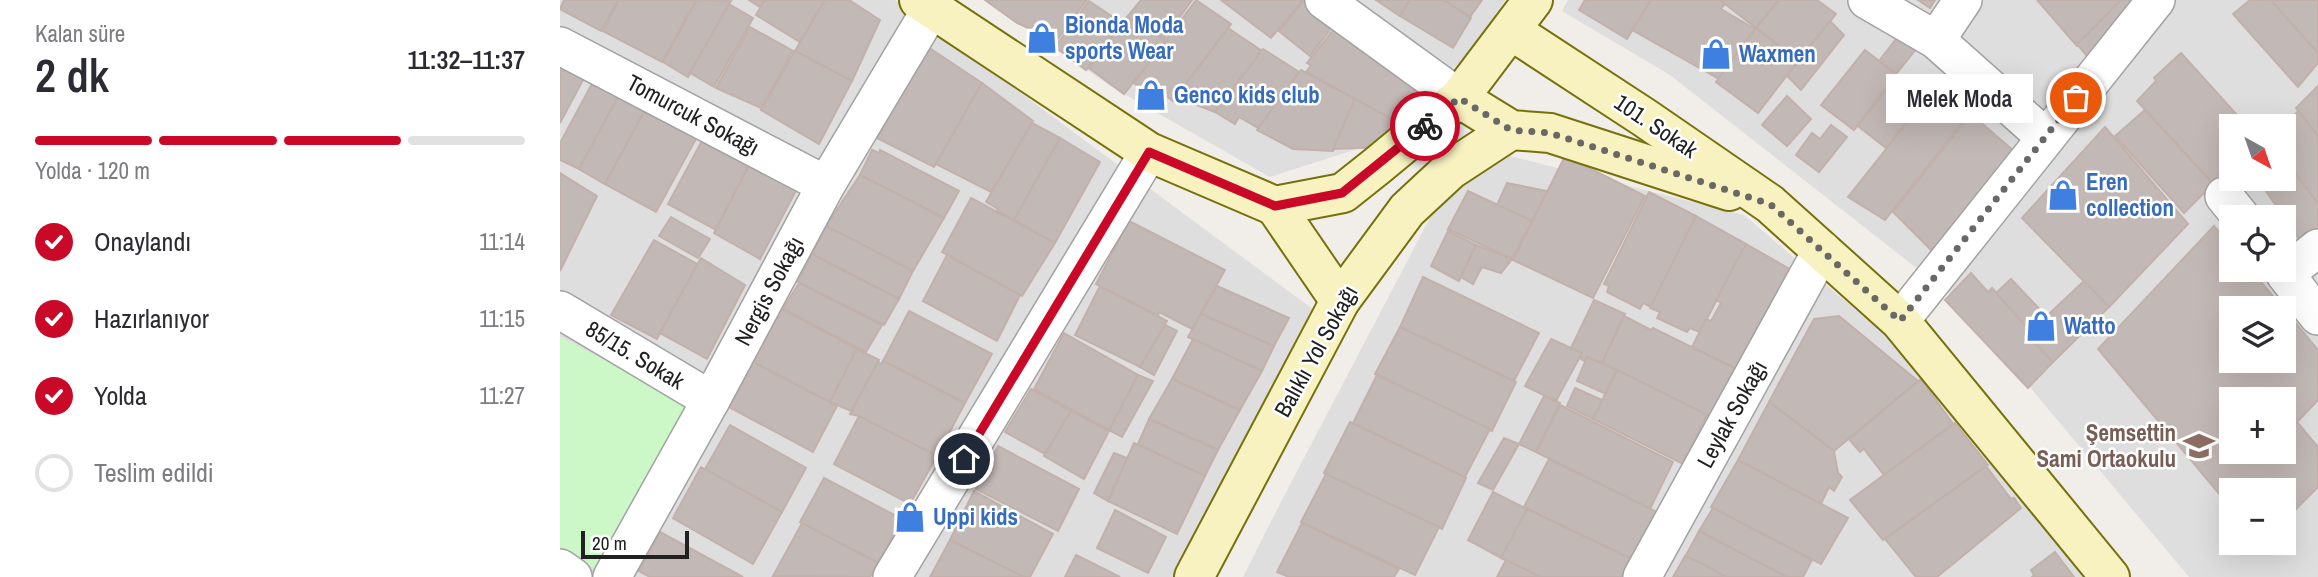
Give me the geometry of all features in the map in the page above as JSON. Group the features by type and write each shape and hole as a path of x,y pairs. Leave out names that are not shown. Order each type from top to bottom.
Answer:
{"street":[{"name":"101. Sokak","path":"1324,0 1459,98 1511,130 1550,133 1770,204"},
{"path":"1275,206 1342,193 1459,98 1533,0"},
{"path":"1867,0 1936,40 2045,137"},
{"path":"1936,40 1963,0"},
{"path":"1900,321 2156,0"},
{"path":"925,4 1149,152 1275,206 1340,301"},
{"name":"Nergis Sokağı","path":"612,577 925,4"},
{"name":"101. Sokak","path":"1511,31 1770,204"},
{"name":"Tomurcuk Sokağı","path":"560,46 825,185"},
{"name":"Balıklı Yol Sokağı","path":"1194,577 1340,301 1407,210 1450,170 1511,130"},
{"path":"892,577 1149,152"},
{"path":"1770,204 1900,321 2110,577"},
{"path":"2296,263 2318,248"},
{"name":"Leylak Sokağı","path":"1642,577 1822,250"},
{"path":"2291,282 2318,316"},
{"name":"85/15. Sokak","path":"560,310 711,400"},
{"path":"560,568 573,577"}],"shaded area":[{"path":"560,0 895,0 1318,313 1182,577 560,577"},
{"path":"987,0 1505,0 1476,47 1372,144 1270,177 1110,86"},
{"path":"1568,0 2318,0 2318,577 2189,577 1956,299 1670,75 1562,11"},
{"path":"1498,153 1744,215 1892,341 2083,577 1243,577 1433,212"}],"green space":[{"path":"560,337 694,406 602,573 560,547"}],"building":[{"path":"564,0 618,0 601,31 560,9"},
{"path":"619,0 696,0 662,62 603,31"},
{"path":"697,0 731,1 688,77 663,62"},
{"path":"749,0 764,0 760,7"},
{"path":"765,0 825,0 800,42 756,15"},
{"path":"825,0 849,0 880,20 852,81 795,51"},
{"path":"985,0 1087,0 1056,41 1017,23"},
{"path":"1141,0 1192,0 1164,39 1127,17"},
{"path":"1196,0 1231,24 1173,101 1157,89 1152,96 1134,83"},
{"path":"1221,0 1303,0 1271,38"},
{"path":"1304,0 1317,0 1339,18 1310,56 1279,31"},
{"path":"1376,0 1410,0 1400,16"},
{"path":"1410,0 1444,0 1471,18 1453,48 1400,16"},
{"path":"1444,0 1482,0 1470,17"},
{"path":"1585,0 1651,0 1627,39 1579,10"},
{"path":"1651,0 1720,0 1725,4 1721,9 1755,29 1719,79 1632,30"},
{"path":"1720,0 1778,0 1756,28"},
{"path":"1779,0 1817,0 1836,14 1798,61 1756,28"},
{"path":"1918,0 1935,0 1930,8"},
{"path":"2037,0 2121,0 2077,46"},
{"path":"2121,0 2137,0 2092,62 2077,44"},
{"path":"2250,0 2271,0 2318,53 2318,63 2298,87 2233,14"},
{"path":"2271,0 2318,0 2318,53"},
{"path":"1089,1 1122,23 1086,70 1055,47"},
{"path":"729,4 753,18 714,87 690,73"},
{"path":"1127,17 1166,41 1124,94 1089,68"},
{"path":"1342,19 1427,85 1400,124 1306,72 1311,65 1307,63"},
{"path":"1830,21 1844,35 1801,90 1787,76"},
{"path":"750,27 793,51 761,108 716,88"},
{"path":"1228,28 1262,51 1215,112 1176,97"},
{"path":"1756,28 1798,61 1758,113 1716,82"},
{"path":"1899,35 1917,48 1896,74 1879,61"},
{"path":"560,47 591,65 560,123"},
{"path":"928,47 982,83 934,167 877,138"},
{"path":"1263,49 1299,72 1258,128 1239,117 1235,124 1215,112"},
{"path":"1865,50 1896,74 1854,130 1821,105"},
{"path":"795,51 852,81 819,144 761,110"},
{"path":"2181,53 2236,114 2219,114 2219,174 2212,182 2137,101 2156,81 2154,78"},
{"path":"600,69 625,84 579,169 560,160 560,143"},
{"path":"1301,70 1355,99 1333,151 1293,149 1257,130"},
{"path":"1895,79 1922,101 1886,148 1858,126"},
{"path":"982,83 1033,121 991,192 936,164"},
{"path":"625,84 651,99 605,184 579,169"},
{"path":"2318,86 2318,136 2296,108"},
{"path":"1933,90 1968,115 1885,220 1848,197"},
{"path":"1787,96 1811,119 1787,146 1762,125"},
{"path":"651,99 703,126 656,212 605,184"},
{"path":"1355,99 1397,122 1384,147 1333,149"},
{"path":"2145,110 2213,184 2184,213 2115,136"},
{"path":"2298,111 2318,136 2318,204 2296,174 2295,114"},
{"path":"1971,114 2014,151 1932,251 1893,212"},
{"path":"1032,123 1060,138 1014,220 986,202"},
{"path":"1831,125 1847,137 1819,172 1796,155 1812,133 1820,139"},
{"path":"2105,127 2188,224 2109,307 2022,218"},
{"path":"705,135 751,161 716,230 668,204"},
{"path":"1060,138 1100,162 1055,243 1014,220"},
{"path":"872,150 879,153 880,150 959,191 944,218 860,175"},
{"path":"1565,156 1645,196 1593,298 1513,260"},
{"path":"752,160 799,185 760,259 714,233"},
{"path":"560,173 597,196 560,271"},
{"path":"2296,174 2318,204 2318,229 2301,242 2296,235 2296,205 2276,205 2266,191 2296,191"},
{"path":"860,175 944,218 913,271 826,226"},
{"path":"1507,183 1547,191 1532,221 1497,205"},
{"path":"1468,191 1532,221 1512,259 1448,229"},
{"path":"1649,192 1696,216 1651,307 1643,303 1640,309 1607,292 1609,286 1604,284"},
{"path":"971,198 1055,243 1022,296 942,252"},
{"path":"1696,216 1746,244 1700,332 1690,328 1687,332 1657,318 1660,312 1650,308"},
{"path":"671,217 710,239 698,258 659,236"},
{"path":"1129,221 1225,270 1192,329 1159,312 1158,316 1096,284"},
{"path":"826,226 913,271 899,299 812,254"},
{"path":"2214,226 2219,232 2219,282 2261,282 2273,296 2219,296 2219,373 2296,373 2296,323 2318,350 2318,400 2297,422 2318,447 2318,487 2296,509 2296,478 2219,478 2219,494 2098,349"},
{"path":"1448,231 1476,245 1459,281 1431,266"},
{"path":"654,240 697,264 657,339 611,315"},
{"path":"1746,244 1795,272 1745,373 1692,347 1706,319 1711,321 1721,303 1716,300"},
{"path":"1476,245 1512,259 1501,273 1482,267 1473,284 1461,277"},
{"path":"812,254 899,299 884,325 798,282"},
{"path":"947,255 1020,295 997,341 923,301"},
{"path":"701,258 745,285 707,359 660,333"},
{"path":"1971,273 1988,292 1992,288 2036,337 2033,341 2053,362 2028,388 1945,300"},
{"path":"1423,277 1539,333 1514,381 1400,327"},
{"path":"2011,279 2049,319 2053,316 2050,313 2084,281 2109,307 2053,362 2033,341 2036,337 1996,293"},
{"path":"799,283 882,325 866,352 783,309"},
{"path":"1100,286 1167,321 1140,367 1075,335"},
{"path":"1217,286 1289,318 1274,346 1201,314"},
{"path":"1594,300 1625,314 1602,363 1587,357 1586,362 1580,358 1582,353 1571,348"},
{"path":"780,308 857,349 830,402 753,362"},
{"path":"909,311 992,354 965,403 883,361"},
{"path":"1201,314 1274,346 1262,371 1188,337"},
{"path":"1624,316 1736,369 1711,417 1602,363"},
{"path":"1839,316 1918,381 1834,451 1769,402 1814,319"},
{"path":"1165,325 1177,331 1154,375 1140,367"},
{"path":"1400,327 1516,382 1492,431 1375,374"},
{"path":"1064,333 1138,375 1109,430 1034,389"},
{"path":"1193,339 1262,371 1240,410 1172,379"},
{"path":"1551,339 1582,353 1556,401 1525,386"},
{"path":"857,349 879,360 851,411 830,402"},
{"path":"1587,357 1617,370 1606,394 1577,381"},
{"path":"883,361 965,403 937,456 859,416 850,414 878,362 881,364"},
{"path":"753,362 837,406 813,452 729,407"},
{"path":"1617,370 1707,415 1683,464 1593,419"},
{"path":"1138,375 1153,381 1122,437 1109,430"},
{"path":"1377,375 1490,429 1465,477 1353,423"},
{"path":"1172,379 1240,410 1218,450 1149,419"},
{"path":"1921,379 1953,424 1884,475 1864,449 1860,452 1849,439"},
{"path":"1575,388 1602,400 1593,419 1567,406"},
{"path":"1031,389 1071,411 1045,454 1005,432"},
{"path":"1544,396 1560,403 1536,452 1519,444"},
{"path":"1769,402 1834,451 1838,473 1842,477 1834,491 1829,487 1821,504 1738,460"},
{"path":"1560,405 1673,462 1650,509 1536,452"},
{"path":"1071,411 1109,431 1084,479 1044,456"},
{"path":"859,416 937,456 910,504 834,464"},
{"path":"1149,419 1218,450 1205,476 1138,444"},
{"path":"1350,422 1466,478 1442,529 1324,473"},
{"path":"1955,423 1988,465 1883,540 1850,500"},
{"path":"730,425 806,468 782,512 705,469"},
{"path":"1504,438 1519,444 1493,490 1478,483"},
{"path":"1134,443 1205,476 1177,534 1108,501"},
{"path":"998,446 1079,489 1058,531 976,489"},
{"path":"1114,453 1127,458 1108,501 1094,493"},
{"path":"1549,459 1667,517 1641,564 1524,507"},
{"path":"1738,460 1848,518 1821,564 1711,507"},
{"path":"1986,466 2021,508 1937,577 1916,577 1885,539"},
{"path":"701,467 782,512 753,564 673,518"},
{"path":"1326,474 1439,527 1415,575 1301,522"},
{"path":"824,478 902,519 878,563 800,522"},
{"path":"974,491 1053,534 1030,577 1024,577 950,540"},
{"path":"1493,492 1527,509 1501,558 1468,540"},
{"path":"1713,508 1812,560 1803,577 1787,577 1699,531"},
{"path":"1527,509 1638,562 1630,577 1541,577 1501,558"},
{"path":"1115,510 1166,537 1148,573 1097,548"},
{"path":"802,523 878,563 870,577 773,576"},
{"path":"1302,523 1399,569 1394,577 1289,577 1277,572"},
{"path":"1699,531 1787,577 1726,577 1685,557"},
{"path":"660,532 743,577 650,577 639,571"},
{"path":"950,540 1024,577 930,577"},
{"path":"2055,552 2074,577 2032,577 2034,575 2031,570"},
{"path":"1076,555 1120,577 1065,577"},
{"path":"1685,556 1701,563 1726,577 1673,577"},
{"path":"1506,560 1541,577 1497,577"}],"way so far":[{"path":"1425,126 1459,98 1511,130 1550,133 1770,204 1900,321 2076,98"}],"place":[{"name":"Bionda Moda sports Wear","path":"1042,38"},
{"name":"Waxmen","path":"1716,54"},
{"name":"Genco kids club","path":"1151,95"},
{"name":"Melek Moda","path":"2076,98"},
{"name":"Eren collection","path":"2063,195"},
{"name":"Watto","path":"2041,326"},
{"name":"Şemsettin Sami Ortaokulu","path":"2199,446"},
{"name":"Uppi kids","path":"910,517"}],"route":[{"path":"964,459 1149,152 1275,206 1342,193 1425,126"}]}
